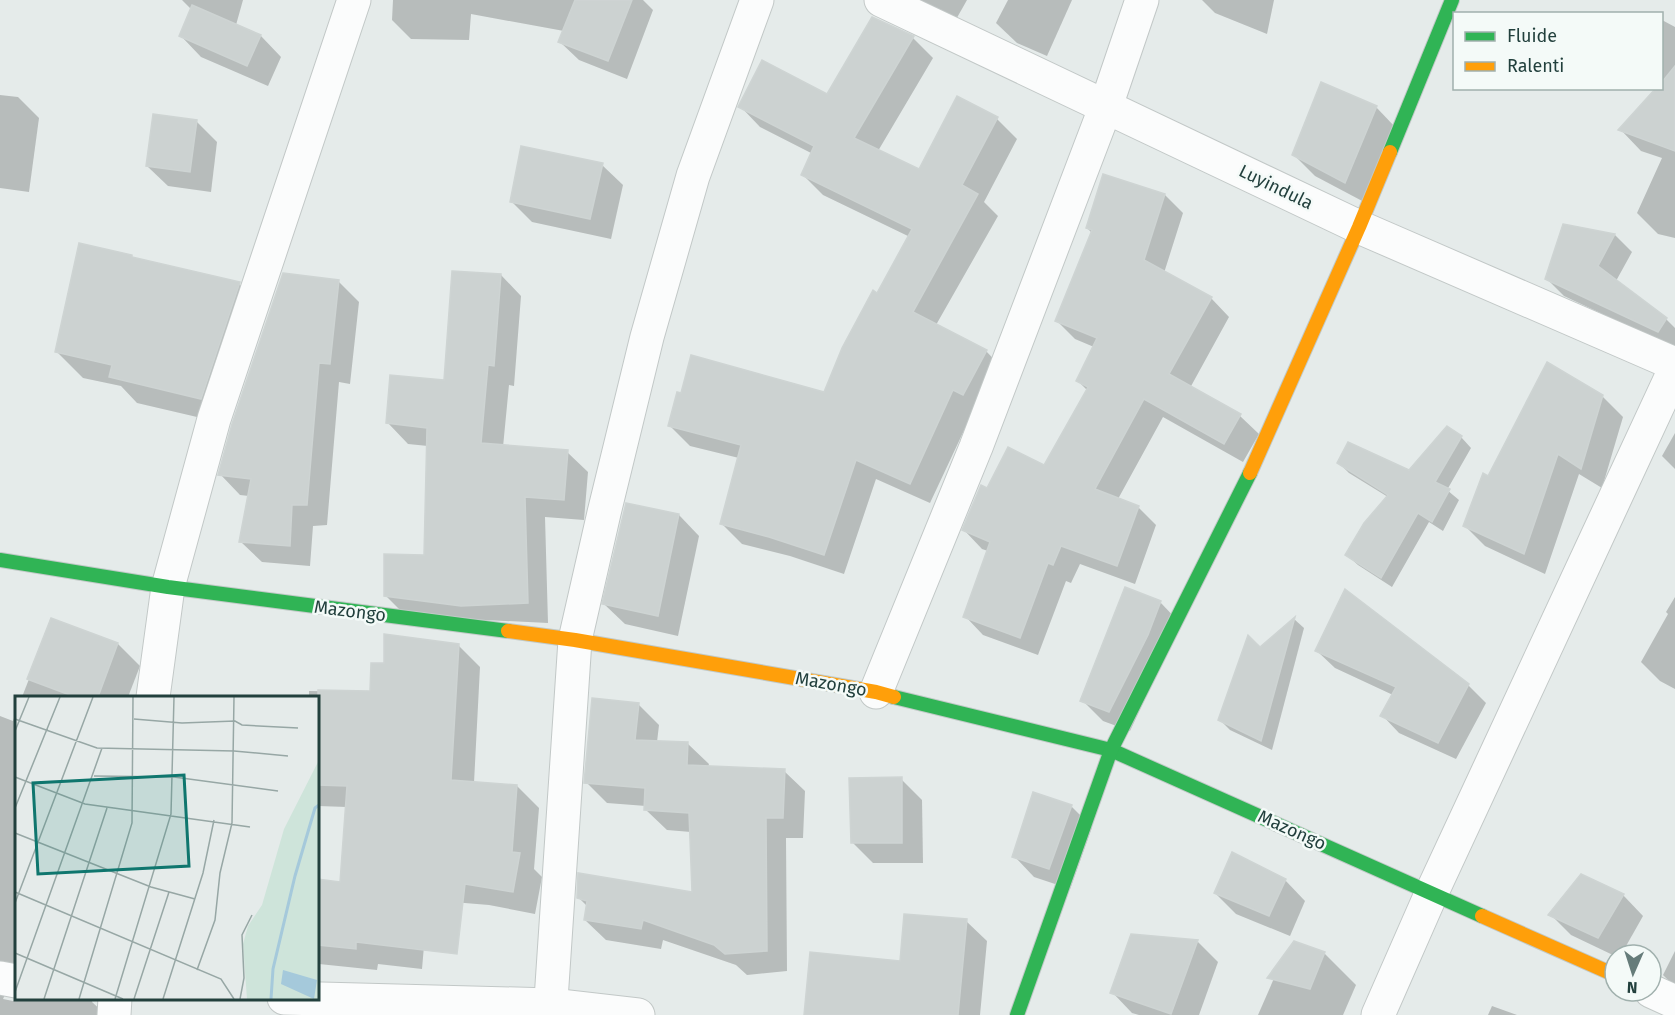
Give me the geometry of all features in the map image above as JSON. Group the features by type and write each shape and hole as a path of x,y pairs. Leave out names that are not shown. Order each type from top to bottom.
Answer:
{"street":[{"path":"153,696 168,587 214,419 354,0"},
{"path":"551,1010 575,640 654,314 693,176 757,0"},
{"name":"Luyindula","path":"881,0 1359,227 1675,364"},
{"path":"876,692 976,447 1106,106 1142,0"},
{"path":"1017,1015 1112,750 1255,462 1359,227 1452,0"},
{"path":"1378,1015 1432,892 1675,369"},
{"name":"Mazongo","path":"0,560 168,587 575,640 876,692 1112,750 1603,970"},
{"path":"0,978 15,981"},
{"path":"114,1015 115,1000"},
{"path":"308,1000 638,1015"}],"building":[{"path":"575,0 632,0 608,61 558,42"},
{"path":"192,5 261,35 247,66 179,36"},
{"path":"872,17 914,36 854,138 919,169 957,96 998,117 962,185 978,194 913,312 987,350 963,395 953,390 910,484 856,460 824,555 720,524 741,445 668,426 677,392 681,393 691,355 824,392 842,348 873,290 877,293 912,229 801,175 814,146 738,107 762,60 827,94"},
{"path":"1675,66 1675,151 1618,130 1654,90 1663,90 1663,81"},
{"path":"1321,82 1377,106 1345,183 1292,155"},
{"path":"153,114 197,120 190,172 146,166"},
{"path":"521,146 603,163 590,219 510,202"},
{"path":"1103,174 1165,194 1144,260 1212,297 1169,374 1241,414 1224,444 1144,399 1095,489 1139,506 1117,566 1061,546 1053,565 1048,563 1020,638 963,617 990,542 962,530 981,485 987,488 1008,447 1044,465 1088,387 1076,381 1097,338 1055,321 1092,230 1086,228"},
{"path":"1563,224 1615,234 1598,266 1667,318 1658,332 1545,279"},
{"path":"79,243 240,282 201,399 109,377 112,365 55,352"},
{"path":"452,271 501,274 494,366 488,365 481,443 568,450 564,500 525,497 528,603 461,606 384,596 384,554 424,555 427,428 386,423 390,375 444,380"},
{"path":"283,273 339,280 330,364 319,363 307,505 292,505 290,546 239,542 251,479 218,475 232,424"},
{"path":"1547,362 1603,395 1581,469 1558,454 1524,554 1463,526 1483,473 1488,476"},
{"path":"1447,426 1462,436 1435,482 1450,489 1432,522 1418,513 1381,578 1345,555 1364,523 1388,495 1337,463 1348,442 1409,470"},
{"path":"626,503 679,514 658,616 602,604"},
{"path":"1125,587 1161,601 1148,635 1109,712 1080,701"},
{"path":"1345,589 1469,684 1438,743 1380,716 1396,687 1315,651"},
{"path":"1295,617 1261,741 1218,720 1248,635 1260,647"},
{"path":"51,618 118,643 98,696 72,696 27,679"},
{"path":"384,634 459,644 451,780 517,785 512,852 520,853 513,892 465,884 457,954 356,942 356,949 320,945 320,879 340,882 347,786 320,785 320,696 318,696 318,690 370,691 371,663 384,663"},
{"path":"592,698 639,703 635,740 688,742 687,765 785,769 783,818 766,818 767,951 725,954 714,945 643,920 641,929 584,920 587,901 577,898 578,873 692,892 689,813 644,810 645,788 584,783"},
{"path":"902,777 902,843 851,843 849,778"},
{"path":"1033,792 1072,805 1049,869 1012,857"},
{"path":"1232,852 1286,879 1269,916 1214,893"},
{"path":"1581,874 1624,894 1598,938 1548,915"},
{"path":"904,914 967,919 958,1015 804,1015 810,952 900,961"},
{"path":"1131,934 1198,940 1171,1014 1110,993"},
{"path":"1294,941 1325,952 1310,989 1267,978"}],"traffic: fast":[{"path":"1390,152 1452,0"},
{"path":"1017,1015 1111,750 1250,473"},
{"path":"0,560 168,587 508,631"},
{"path":"894,697 1111,750 1482,916"}],"traffic: slow":[{"path":"1250,473 1390,152"},
{"path":"508,631 575,640 894,697"},
{"path":"1482,916 1603,970"}]}
